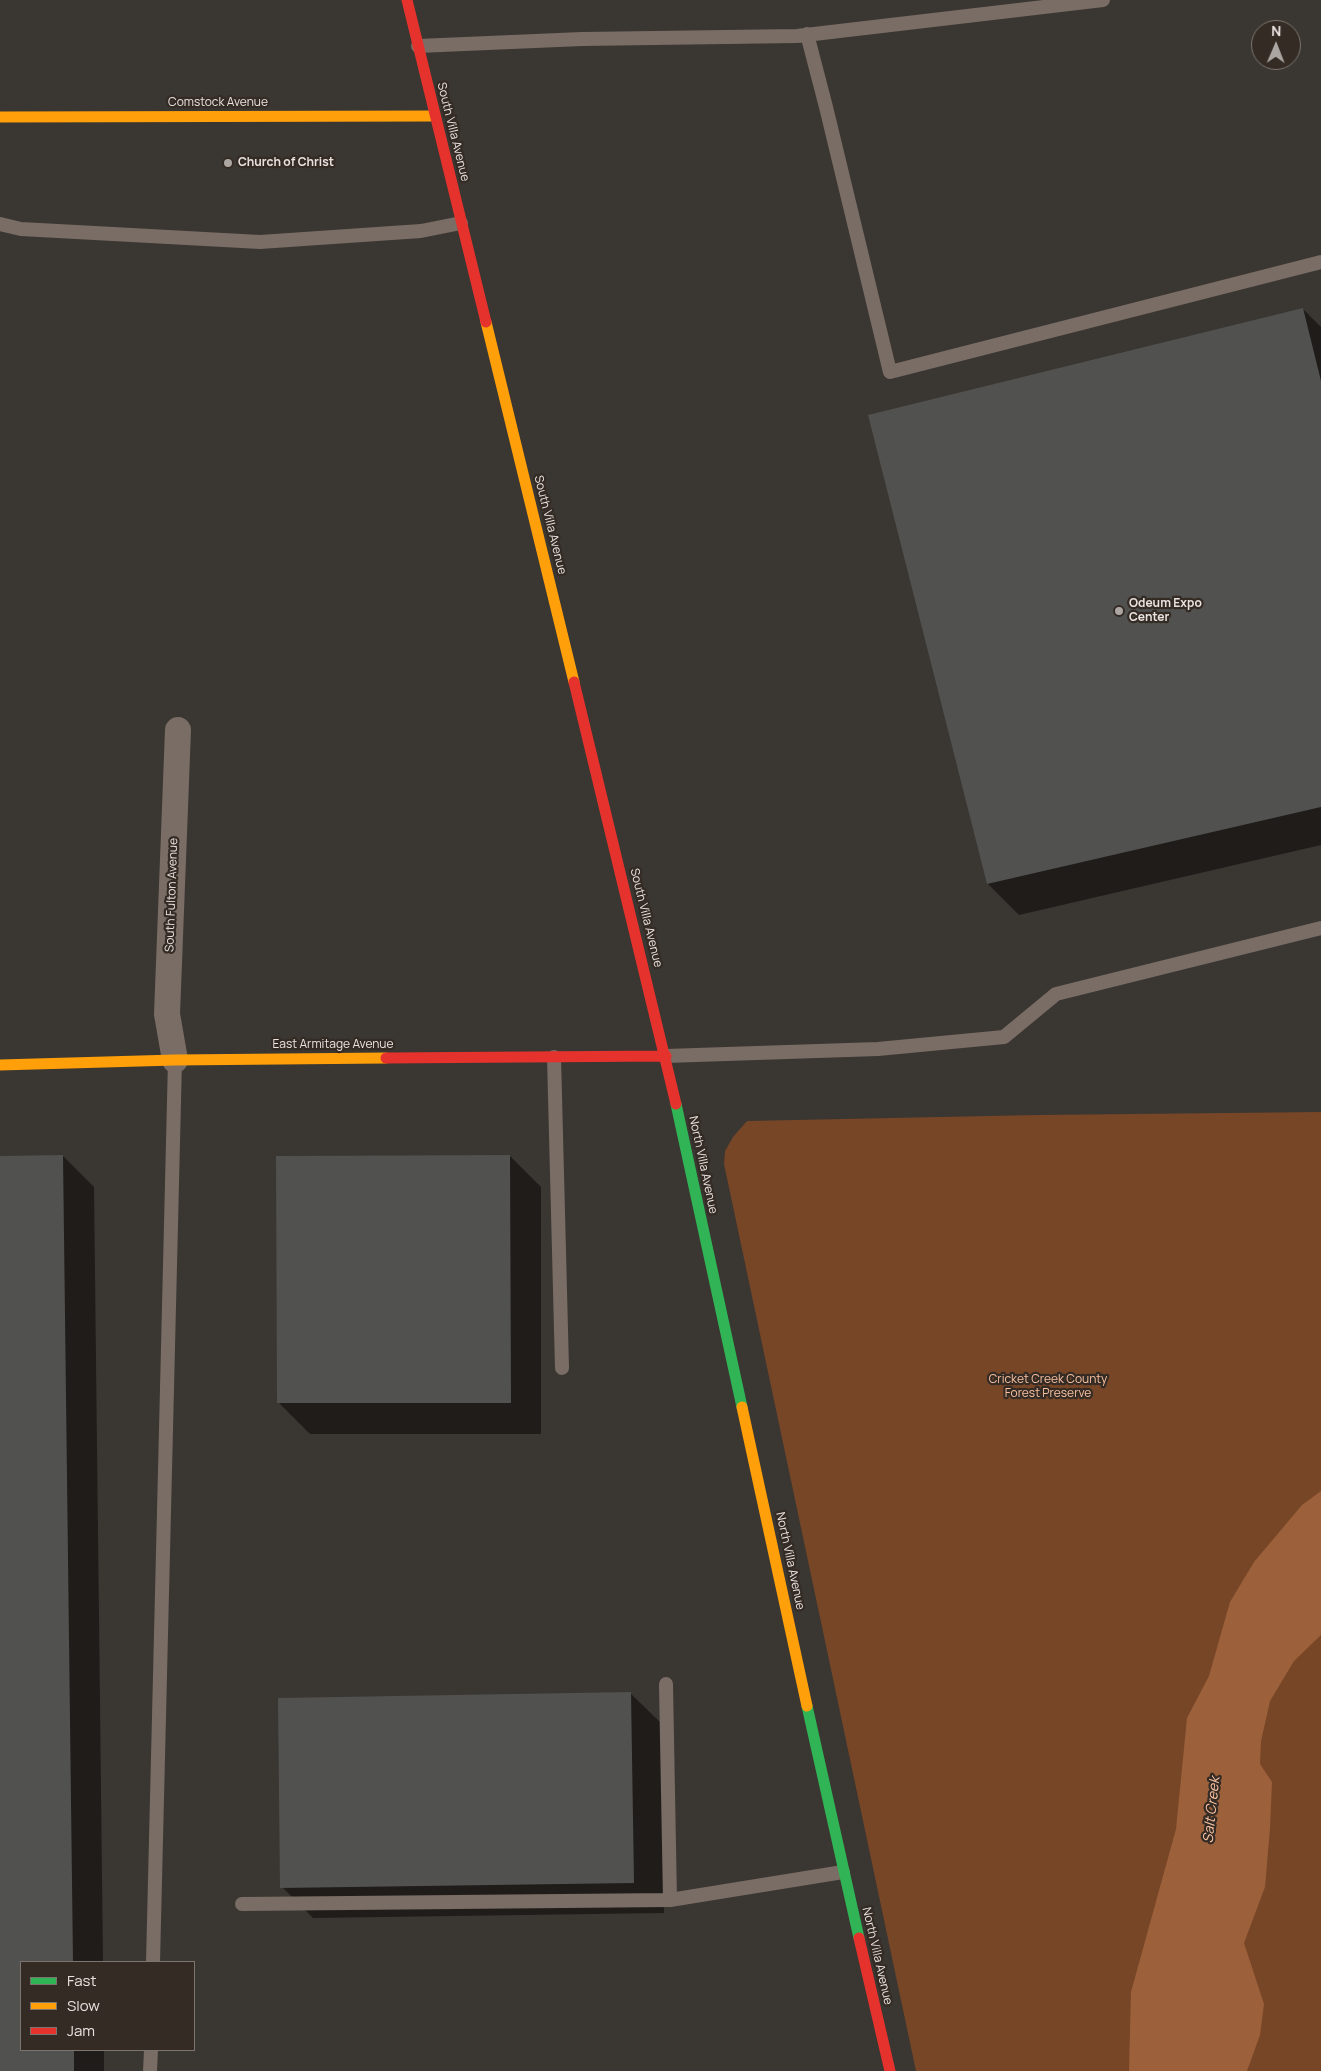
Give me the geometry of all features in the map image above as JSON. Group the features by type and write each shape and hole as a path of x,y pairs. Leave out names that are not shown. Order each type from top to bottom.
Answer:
{"main road":[{"name":"South Villa Avenue","path":"407,0 666,1056"},
{"name":"Comstock Avenue","path":"0,117 435,116"},
{"name":"East Armitage Avenue","path":"0,1065 175,1060 666,1056"},
{"name":"North Villa Avenue","path":"666,1056 844,1872 890,2071"}],"street":[{"name":"South Fulton Avenue","path":"175,1060 167,1014 178,730"}],"lane":[{"path":"418,46 807,34 1103,0"},
{"path":"807,34 890,372 1321,262"},
{"path":"0,224 21,229 260,242 421,231 461,223"},
{"path":"666,1056 878,1049 1004,1036 1056,994 1321,928"},
{"path":"554,1057 562,1368"},
{"path":"153,1961 175,1060"},
{"path":"666,1684 670,1900"},
{"path":"242,1904 670,1900 844,1872"},
{"path":"150,2071 151,2051"}],"green space":[{"name":"Cricket Creek County Forest Preserve","path":"1321,1112 1321,2071 916,2071 724,1164 725,1151 733,1137 747,1121"}],"water":[{"name":"Salt Creek","path":"1321,1491 1321,1635 1294,1661 1270,1701 1261,1741 1260,1764 1272,1782 1270,1828 1265,1887 1244,1943 1264,2004 1260,2035 1247,2071 1129,2071 1131,1992 1176,1829 1187,1718 1209,1676 1230,1602 1254,1562 1302,1505"}],"building":[{"name":"Odeum Expo Center","path":"1303,308 1321,381 1321,807 987,884 868,415"},
{"path":"63,1155 73,1961 20,1961 20,2051 74,2051 74,2071 0,2071 0,1156"},
{"path":"510,1155 511,1403 277,1403 276,1156"},
{"path":"631,1692 634,1883 280,1888 278,1698"}],"traffic: fast":[{"path":"676,1104 742,1407"},
{"path":"807,1706 859,1938"}],"traffic: slow":[{"path":"0,117 435,116"},
{"path":"486,322 574,682"},
{"path":"0,1065 175,1060 386,1058"},
{"path":"742,1407 807,1706"}],"traffic: jam":[{"path":"407,0 486,322"},
{"path":"574,682 676,1104"},
{"path":"386,1058 666,1056"},
{"path":"859,1938 890,2071"}],"place":[{"name":"Church of Christ","path":"228,163"},
{"name":"Odeum Expo Center","path":"1119,611"}]}
